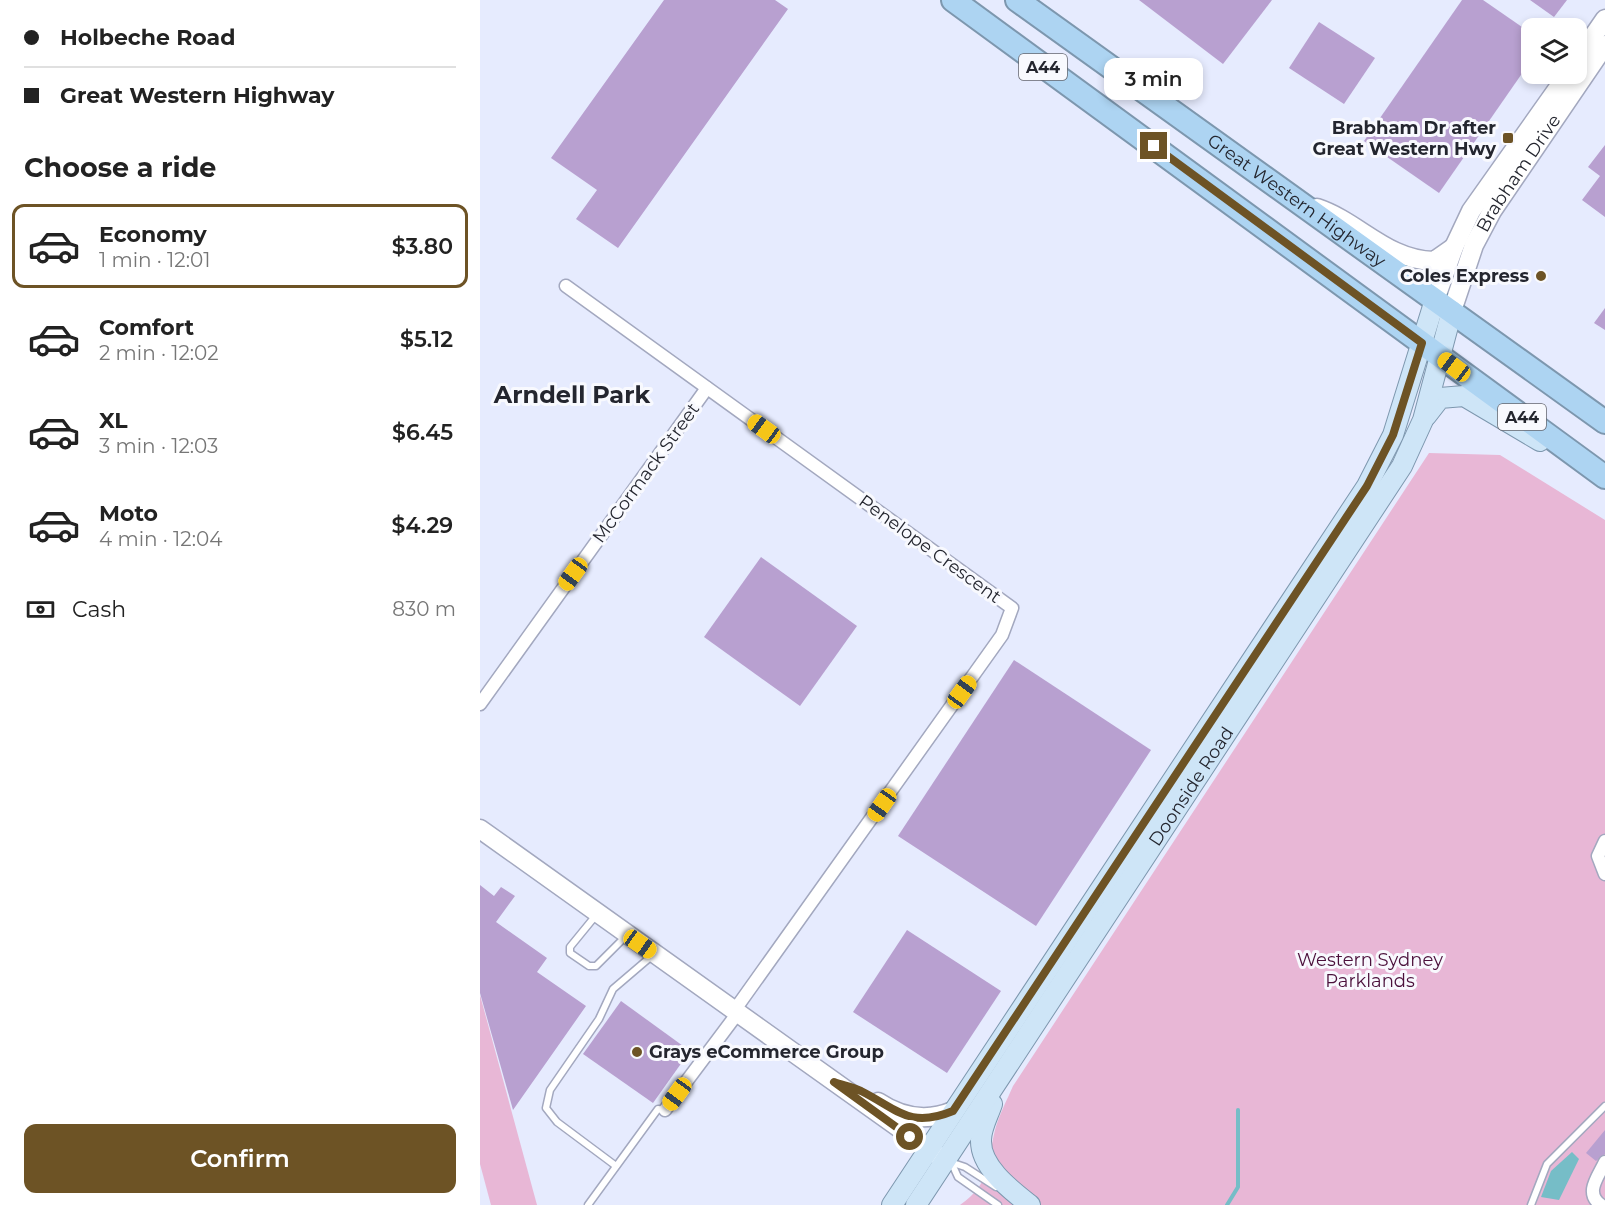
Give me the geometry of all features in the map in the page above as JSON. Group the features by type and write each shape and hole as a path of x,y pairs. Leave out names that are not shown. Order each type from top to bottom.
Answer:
{"highway":[{"name":"A44","path":"953,0 1605,477"},
{"name":"Great Western Highway","path":"1017,0 1605,422"}],"main road":[{"path":"1587,45 1605,19"},
{"name":"Brabham Drive","path":"1443,306 1492,211 1605,45"},
{"name":"Brabham Drive","path":"1443,306 1454,247 1471,211 1561,84"},
{"path":"1301,203 1335,215 1379,244 1403,256 1434,261 1454,247"},
{"name":"Doonside Road","path":"892,1205 1367,486 1393,435 1422,343 1443,306"},
{"name":"Doonside Road","path":"916,1205 949,1162 1402,466 1423,420 1440,356 1443,306"},
{"path":"1423,420 1440,398 1464,396 1605,477"},
{"path":"480,829 949,1162"},
{"path":"834,1082 861,1091 896,1113 930,1118 953,1111"},
{"path":"999,1082 982,1132 981,1146 992,1169 1030,1205"}],"street":[{"name":"Penelope Crescent","path":"566,286 1012,608 1002,635 735,1012"},
{"name":"McCormack Street","path":"480,704 707,388"},
{"path":"1605,841 1598,856 1599,865 1605,874"},
{"path":"665,1110 735,1012"},
{"path":"1601,1205 1593,1198 1591,1190 1605,1162"}],"lane":[{"path":"598,914 570,947 570,953 589,966 596,966 627,935"},
{"path":"616,1166 557,1122 546,1108 550,1090 599,1019 613,989 654,954"},
{"path":"1531,1205 1547,1164 1605,1106"},
{"path":"588,1205 658,1109 665,1110"},
{"path":"949,1162 958,1177 998,1205"},
{"path":"949,1162 964,1167 1021,1205"}],"green space":[{"name":"Western Sydney Parklands","path":"1429,453 1500,455 1605,520 1605,1205 960,1205 983,1181 997,1124 1013,1086"},
{"path":"480,995 537,1205 491,1205 480,1164"}],"water":[{"path":"1572,1152 1579,1159 1559,1200 1541,1197 1551,1171"}],"building":[{"path":"664,0 775,0 788,9 618,248 576,219 597,190 551,158"},
{"path":"1139,0 1272,0 1223,64"},
{"path":"1462,0 1483,0 1521,26 1521,75 1439,193 1364,141"},
{"path":"1530,0 1567,0 1554,17"},
{"path":"1319,22 1375,58 1344,104 1289,68"},
{"path":"1605,145 1605,217 1582,200 1600,176 1588,167"},
{"path":"1605,308 1605,330 1594,323"},
{"path":"761,557 857,626 800,706 704,637"},
{"path":"1014,660 1151,750 1036,926 898,836"},
{"path":"480,885 494,896 501,887 515,896 496,922 547,958 537,972 586,1006 513,1110 480,993"},
{"path":"907,930 1001,991 947,1073 853,1012"},
{"name":"Grays eCommerce Group","path":"621,1001 690,1051 653,1103 583,1054"},
{"path":"1605,1130 1605,1154 1596,1161 1586,1153"}],"waterway":[{"path":"1227,1205 1238,1187 1238,1110"}],"place":[{"name":"Brabham Dr after Great Western Hwy","path":"1508,138"},
{"name":"Coles Express","path":"1541,276"},
{"name":"Grays eCommerce Group","path":"637,1052"}],"district":[{"name":"Arndell Park","path":"572,394"}],"route":[{"path":"910,1137 834,1082 861,1091 896,1113 917,1118 930,1118 953,1111 1367,486 1393,435 1422,343 1154,146"}]}
